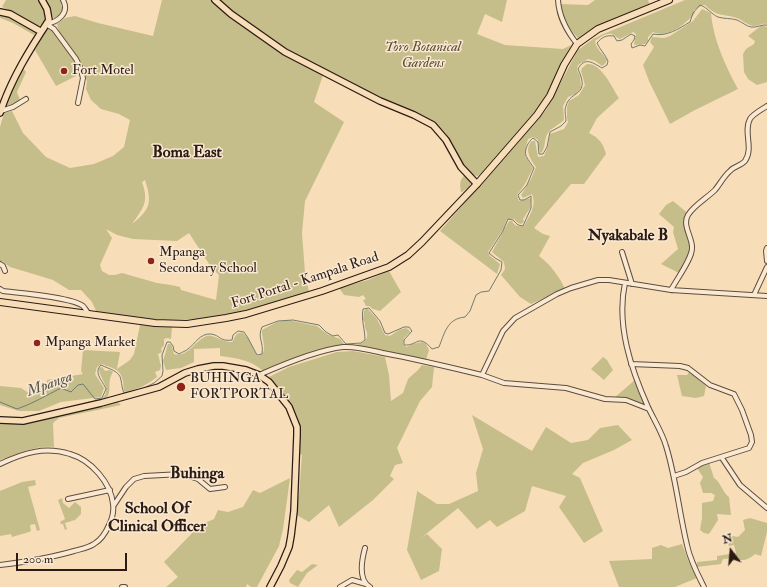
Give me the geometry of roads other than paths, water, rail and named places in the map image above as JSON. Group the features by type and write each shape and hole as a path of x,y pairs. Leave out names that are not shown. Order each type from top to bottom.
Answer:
{"highway":[{"name":"Fort Portal - Kampala Road","path":"0,302 155,323 186,324 246,314 362,278 389,267 408,255 422,242 477,184 544,106 569,55 577,44 598,29 669,0"}],"main road":[{"path":"0,112 22,62 40,31 49,20 47,9 42,0"},
{"path":"215,0 231,14 285,52 380,101 414,115 433,125 446,140 461,168 477,184"},
{"path":"0,12 10,14 40,31"},
{"path":"0,420 23,421 101,403 159,387 185,374 206,367 223,366 246,370 259,375 275,388 288,407 297,427 294,511 291,536 289,547 282,566 270,587"}],"street":[{"path":"46,24 53,23 63,15 65,10 63,0"},
{"path":"558,0 559,12 565,26 577,44"},
{"path":"46,24 54,29 80,67 83,78 78,104"},
{"path":"0,112 13,108 26,99"},
{"path":"670,290 692,254 692,241 686,224 688,215 698,204 716,189 729,171 745,161 749,147 748,130 750,120 754,115 767,106"},
{"path":"767,248 767,261"},
{"path":"622,252 632,284"},
{"path":"0,264 5,271"},
{"path":"754,295 767,267"},
{"path":"482,375 503,331 508,324 522,313 557,294 584,283 598,280 609,280 670,290 767,296"},
{"path":"625,283 622,299 622,317 631,364 649,409 666,444 674,476 687,545 695,568 704,587"},
{"path":"0,289 3,291 75,302 83,306 89,314"},
{"path":"259,375 285,364 318,353 344,347 392,355 482,375 504,383 566,388 604,399 626,400 649,409"},
{"path":"631,364 680,366 688,368 710,384 734,394 744,414 751,444 746,450 702,464 674,476"},
{"path":"0,464 35,451 49,450 71,454 91,465 101,477 110,490 113,506 108,528 102,537 91,546 48,558 0,565"},
{"path":"722,458 740,485 767,508"},
{"path":"113,506 126,487 134,479 144,476 182,474 198,479 210,489 225,486"},
{"path":"68,498 110,490"},
{"path":"365,548 362,567 368,586"},
{"path":"340,587 352,580 368,586"}],"waterway":[{"name":"Mpanga","path":"142,389 154,383 162,376 162,355 167,342 170,342 174,351 179,354 191,347 204,335 211,334 225,340 232,340 233,335 238,331 244,332 257,355 262,354 260,337 262,327 278,321 293,320 319,325 333,336 338,335 346,344 361,343 365,340 362,317 363,309 369,308 380,321 385,333 388,334 404,327 409,327 412,331 404,340 404,345 421,341 432,349 439,347 445,331 450,323 454,320 465,317 470,311 476,295 481,292 489,291 501,270 502,262 489,253 503,231 508,219 513,220 518,225 523,226 531,208 531,196 524,200 520,200 518,195 527,185 534,168 526,156 527,146 533,138 538,142 539,154 543,154 547,147 550,132 561,126 566,121 565,109 568,101 581,89 582,84 578,69 581,65 586,62 602,68 607,65 608,61 597,43 602,38 614,36 617,41 622,40 631,34 635,36 631,44 632,48 640,45 645,46 653,34 658,35 668,33 677,30 690,22 693,13 700,5 718,17 737,20 753,27 767,25"},
{"name":"Mpanga","path":"0,402 17,409 61,388 71,392 78,385 83,384 95,399 102,398 106,389 98,374 101,365 119,374 124,393 133,391"}],"place":[{"name":"Fort Motel","path":"64,71"},
{"name":"Mpanga Secondary School","path":"151,261"},
{"name":"Mpanga Market","path":"37,343"},
{"name":"BUHINGA FORTPORTAL","path":"181,387"}],"district":[{"name":"Boma East","path":"187,154"},
{"name":"Nyakabale B","path":"628,237"},
{"name":"Buhinga","path":"197,475"},
{"name":"School Of Clinical Officer","path":"157,519"}],"park label":[{"name":"Toro Botanical Gardens","path":"423,56"}]}
